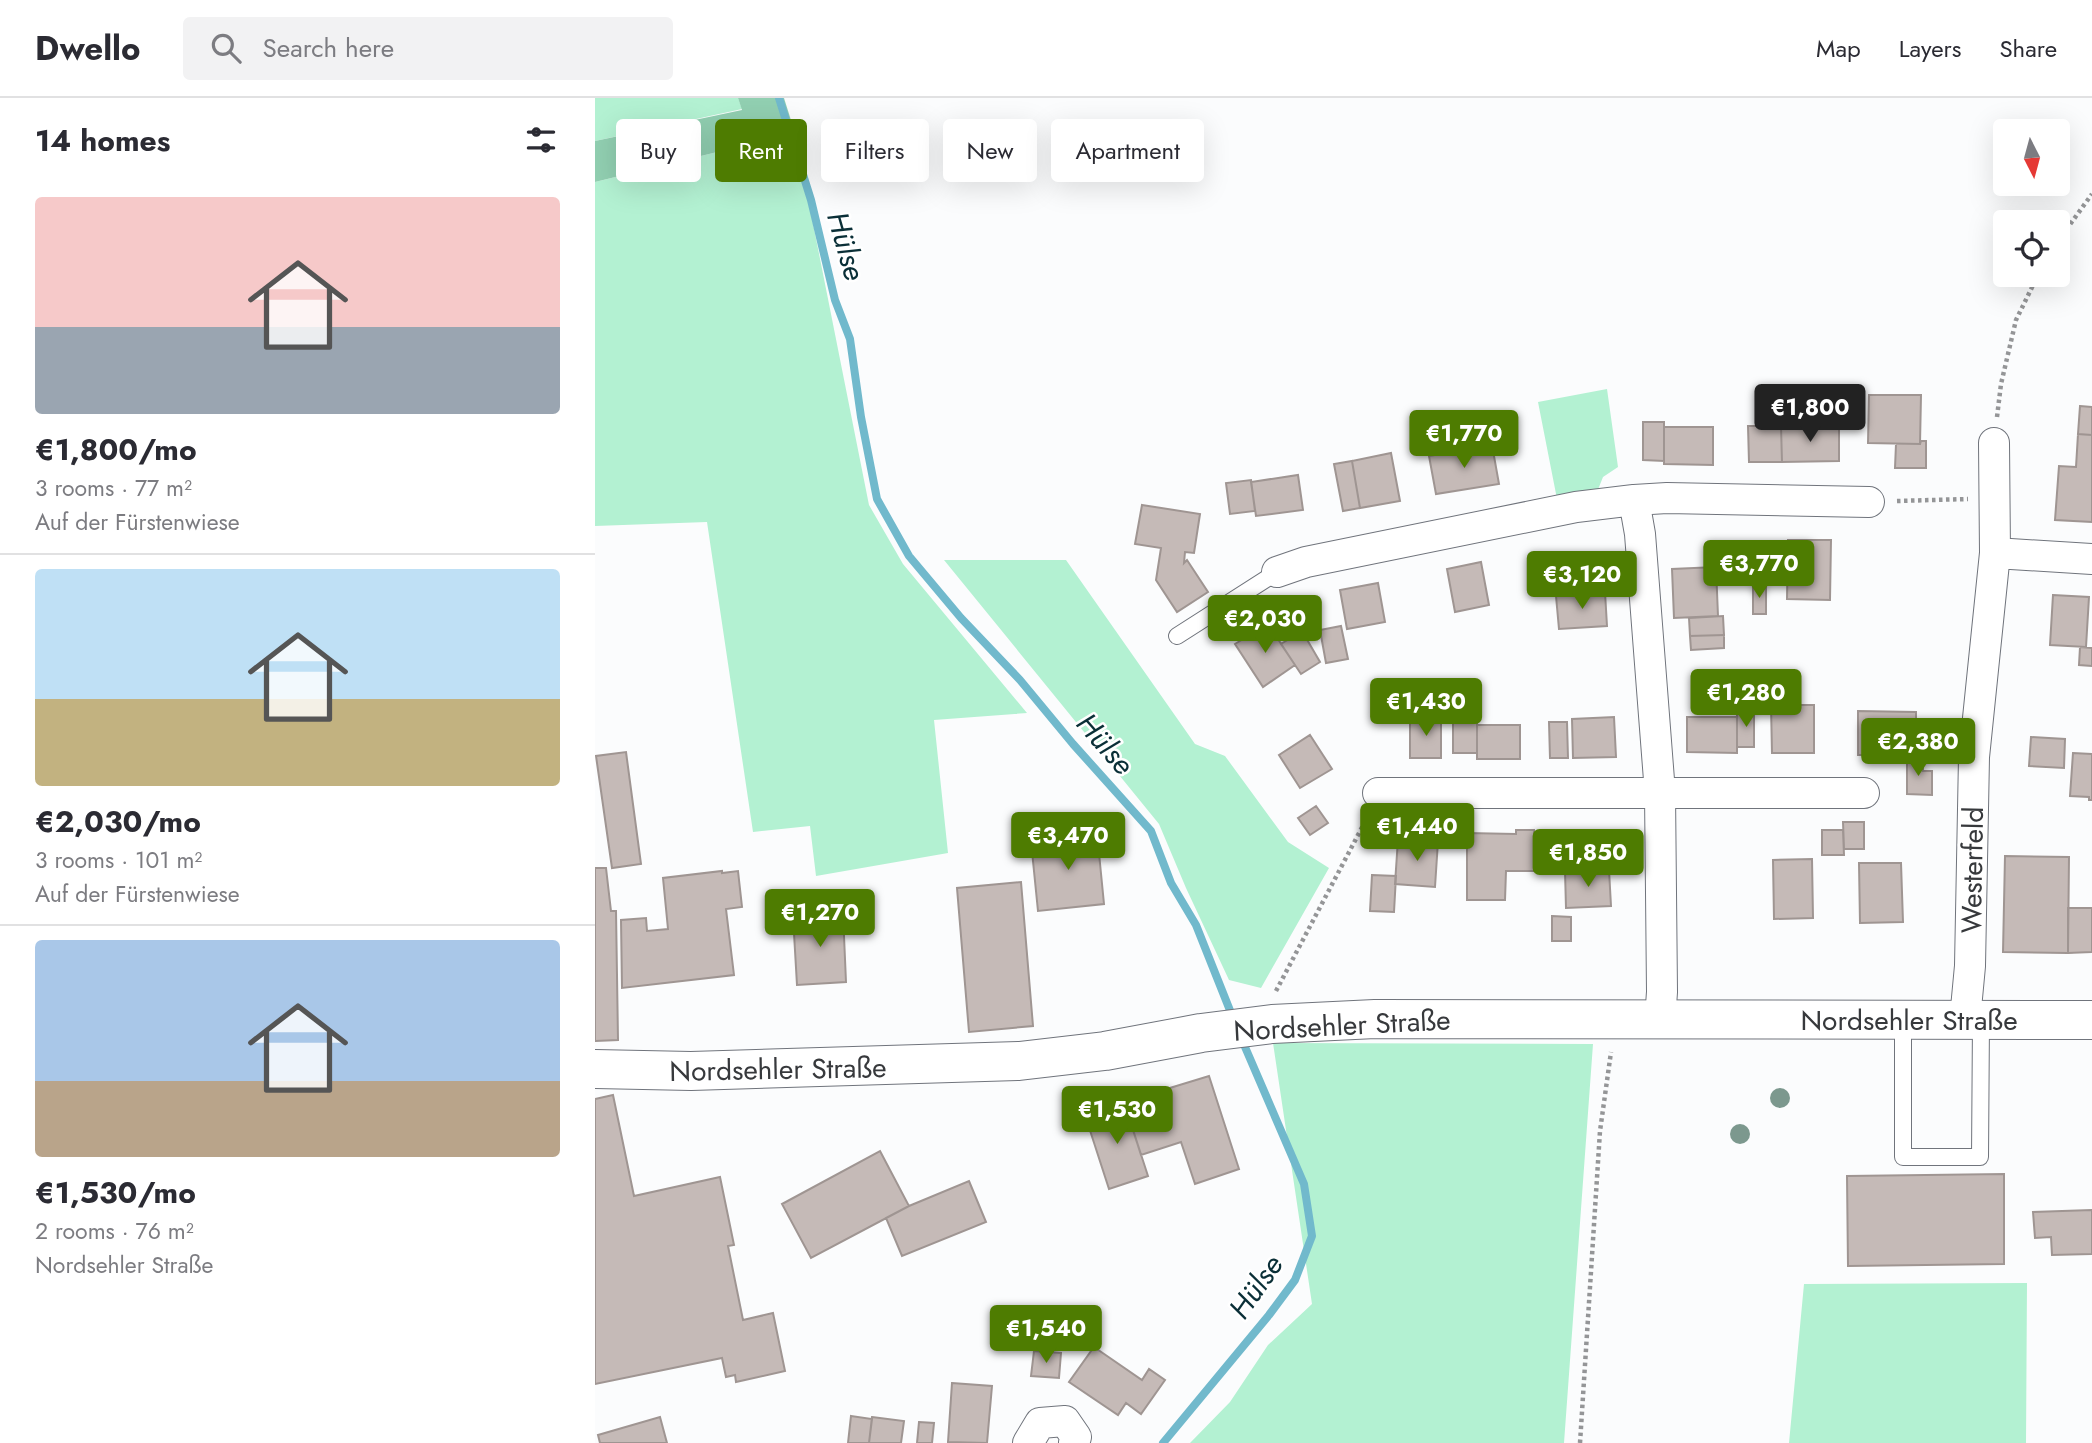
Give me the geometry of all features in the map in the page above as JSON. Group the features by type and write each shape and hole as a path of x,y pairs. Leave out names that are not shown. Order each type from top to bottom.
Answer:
{"street":[{"name":"Westerfeld","path":"1973,1019 1970,966 1974,757 1995,553 1994,443"},
{"path":"1277,572 1307,562 1576,508 1634,500 1667,498 1869,502"},
{"path":"1634,500 1640,534 1660,793 1660,1020"},
{"path":"1995,553 2092,559"},
{"path":"1378,793 1864,793"},
{"name":"Nordsehler Straße","path":"595,1069 691,1071 1019,1061 1105,1051 1201,1033 1272,1024 1375,1020 2092,1020"},
{"path":"1028,1443 1040,1423 1065,1421 1076,1437 1074,1443"}],"lane":[{"path":"1177,636 1277,572"},
{"path":"1903,1019 1903,1157 1980,1157 1973,1019"}],"path":[{"path":"2070,224 2092,194"},
{"path":"1994,443 2001,384 2016,320 2032,287"},
{"path":"1869,502 1994,500"},
{"path":"1272,1024 1273,995 1360,835 1378,793"},
{"path":"1580,1443 1600,1131 1607,1070 1617,1020"}],"green space":[{"path":"595,98 738,98 742,109 696,119 616,119 616,136 595,141"},
{"path":"738,98 784,98 791,119 715,119 715,153 701,156 699,119 742,110"},
{"path":"616,137 616,177 595,182 595,141"},
{"path":"715,153 715,182 805,182 869,505 903,564 1027,713 934,720 948,853 816,876 810,826 753,832 707,522 595,526 595,182 616,177 616,182 701,182 701,156"},
{"path":"1607,389 1618,467 1603,477 1597,492 1557,499 1538,402"},
{"path":"944,560 1066,560 1195,744 1225,756 1288,842 1329,868 1261,988 1229,980 1159,824"},
{"path":"1273,1043 1593,1044 1564,1443 1190,1443 1230,1402 1268,1345 1312,1304"},
{"path":"2027,1283 2026,1443 1789,1443 1804,1284"}],"building":[{"path":"1869,395 1921,395 1920,444 1868,443"},
{"path":"2080,406 2092,407 2092,435 2078,434"},
{"path":"1643,422 1664,422 1664,461 1643,460"},
{"path":"1748,426 1781,426 1782,462 1749,462"},
{"path":"1781,426 1839,426 1839,461 1782,462"},
{"path":"1664,427 1713,427 1713,465 1664,464"},
{"path":"1498,428 1500,443 1467,449 1465,433"},
{"path":"2078,434 2092,435 2092,522 2055,520 2059,466 2076,467"},
{"path":"1921,441 1926,441 1926,468 1895,468 1896,444 1920,444"},
{"path":"1492,445 1499,484 1436,494 1429,456"},
{"path":"1391,453 1400,501 1360,508 1352,461"},
{"path":"1352,461 1360,508 1343,511 1334,464"},
{"path":"1298,475 1303,510 1256,516 1251,482"},
{"path":"1251,480 1255,511 1230,514 1226,483"},
{"path":"1142,505 1200,514 1194,553 1185,552 1184,563 1187,560 1208,592 1177,612 1156,580 1161,548 1135,544"},
{"path":"1788,540 1831,540 1830,600 1787,599"},
{"path":"1481,562 1489,605 1455,612 1447,569"},
{"path":"1716,567 1718,616 1674,618 1672,569"},
{"path":"1378,583 1385,622 1347,629 1340,590"},
{"path":"1753,586 1766,586 1766,614 1753,614"},
{"path":"1605,592 1607,626 1559,629 1556,596"},
{"path":"2053,595 2089,597 2086,647 2050,645"},
{"path":"1723,616 1724,635 1690,636 1689,618"},
{"path":"1268,624 1295,665 1263,687 1235,644"},
{"path":"1341,626 1348,659 1326,663 1320,630"},
{"path":"1302,631 1320,662 1301,674 1281,644"},
{"path":"1724,635 1724,648 1691,650 1690,636"},
{"path":"2080,647 2092,648 2092,666 2079,665"},
{"path":"1771,705 1814,705 1814,753 1772,753"},
{"path":"1858,711 1916,712 1916,755 1858,755"},
{"path":"1737,712 1754,712 1754,747 1737,747"},
{"path":"1614,717 1616,757 1573,758 1572,719"},
{"path":"1687,717 1737,717 1737,753 1687,752"},
{"path":"1441,718 1441,758 1410,758 1410,719"},
{"path":"1453,721 1477,721 1477,753 1453,753"},
{"path":"1549,722 1567,722 1568,758 1550,758"},
{"path":"1477,725 1520,725 1520,759 1477,759"},
{"path":"1310,735 1332,769 1300,788 1279,755"},
{"path":"2031,737 2065,739 2064,768 2029,766"},
{"path":"626,752 641,864 612,868 596,756"},
{"path":"2073,753 2092,754 2092,800 2089,800 2089,797 2070,796"},
{"path":"1907,758 1923,758 1923,771 1932,771 1932,795 1907,794"},
{"path":"1316,806 1328,823 1310,835 1298,818"},
{"path":"1843,822 1864,822 1864,849 1844,849"},
{"path":"1516,830 1534,830 1534,871 1506,871 1505,900 1467,900 1467,833 1516,834"},
{"path":"1822,830 1843,830 1844,855 1822,855"},
{"path":"1097,833 1104,904 1038,911 1031,841"},
{"path":"1398,839 1438,841 1435,887 1395,884"},
{"path":"2005,856 2069,857 2068,953 2003,952"},
{"path":"1812,859 1813,918 1774,919 1773,860"},
{"path":"1859,863 1901,863 1903,922 1860,923"},
{"path":"595,868 606,868 611,911 616,911 618,1040 595,1041"},
{"path":"1609,870 1611,906 1566,908 1565,871"},
{"path":"738,871 742,907 726,909 734,975 622,988 621,920 646,918 647,931 668,929 663,878"},
{"path":"1372,875 1396,876 1394,912 1370,911"},
{"path":"1021,882 1033,1026 969,1032 957,888"},
{"path":"2068,908 2092,908 2092,952 2068,953"},
{"path":"843,913 846,982 797,985 793,916"},
{"path":"1552,916 1571,917 1571,941 1552,941"},
{"path":"1209,1076 1239,1169 1195,1184 1181,1142 1141,1155 1124,1102"},
{"path":"613,1095 634,1196 720,1177 734,1245 728,1246 743,1320 773,1313 785,1371 736,1382 735,1375 726,1377 722,1358 595,1384 595,1099"},
{"path":"1124,1102 1148,1176 1109,1189 1085,1115"},
{"path":"880,1151 909,1206 811,1258 782,1204"},
{"path":"2004,1174 2004,1264 1848,1266 1847,1176"},
{"path":"969,1181 986,1222 902,1256 886,1218"},
{"path":"2092,1210 2092,1254 2052,1255 2051,1237 2035,1238 2033,1212"},
{"path":"1094,1347 1142,1380 1149,1369 1165,1380 1141,1414 1126,1403 1118,1415 1069,1382"},
{"path":"1034,1351 1061,1353 1059,1378 1031,1376"},
{"path":"952,1383 992,1386 987,1443 948,1442"},
{"path":"851,1416 872,1419 869,1443 848,1443"},
{"path":"660,1417 667,1443 600,1443 598,1435"},
{"path":"872,1417 904,1421 901,1443 869,1443"},
{"path":"919,1422 934,1423 932,1443 917,1443"}],"waterway":[{"name":"Hülse","path":"779,98 811,200 835,300 850,339 861,417 877,499 909,556 1151,831 1171,883 1196,925 1233,1018"},
{"name":"Hülse","path":"1163,1443 1295,1280 1312,1236 1304,1184 1242,1040"}]}
